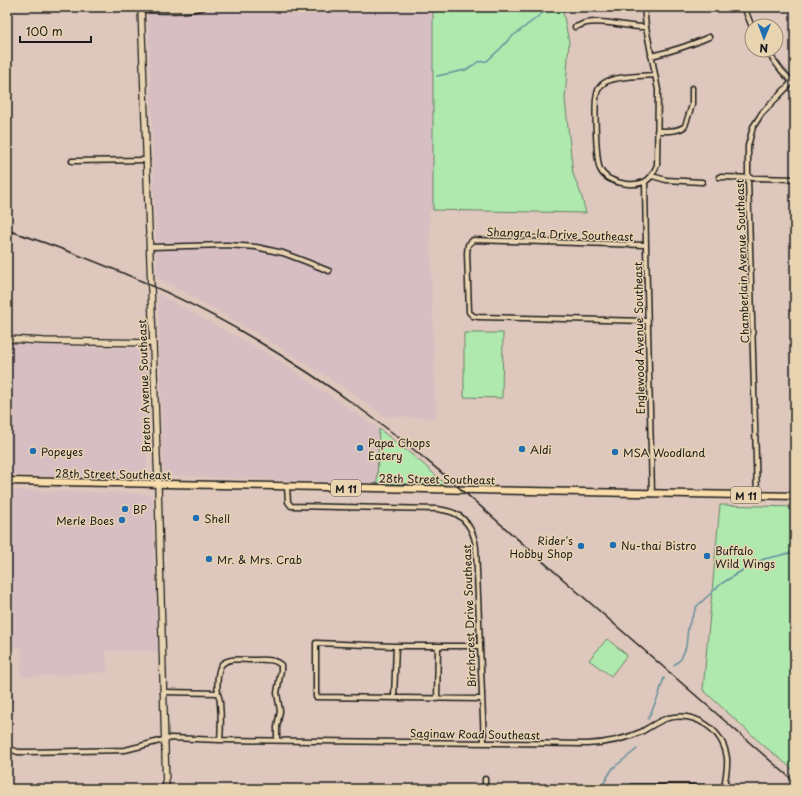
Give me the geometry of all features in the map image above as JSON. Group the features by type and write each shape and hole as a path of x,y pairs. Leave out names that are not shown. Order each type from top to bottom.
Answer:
{"main road":[{"name":"Breton Avenue Southeast","path":"141,8 158,485 166,789"},
{"path":"7,339 153,343"},
{"name":"28th Street Southeast","path":"7,481 795,496"}],"street":[{"path":"141,8 173,11 204,7"},
{"path":"644,7 646,27 658,90 657,165 652,176 645,182 634,184 612,180 600,170 598,160 596,93 605,82 614,79 655,75"},
{"path":"744,7 748,18"},
{"path":"575,27 585,23 608,22 636,27 646,27"},
{"path":"651,56 673,51 709,37"},
{"name":"Chamberlain Avenue Southeast","path":"757,495 748,146 753,126 762,113 794,82 781,70 772,58"},
{"path":"657,131 677,130 686,126 692,105 692,88"},
{"path":"72,161 147,160"},
{"path":"652,176 666,180 702,182"},
{"path":"719,178 795,179"},
{"name":"Englewood Avenue Southeast","path":"645,182 652,494"},
{"name":"Shangra-la Drive Southeast","path":"646,245 473,240 468,245 467,253 469,312 473,316 647,321"},
{"path":"150,247 227,244 256,247 283,253 329,271"},
{"name":"Birchcrest Drive Southeast","path":"287,487 288,502 291,506 437,509 450,511 456,514 461,517 469,527 475,540 477,567 484,743"},
{"path":"480,646 438,647 316,643 316,697 482,699"},
{"path":"394,698 396,646"},
{"path":"437,699 438,647"},
{"path":"220,740 220,700 218,693 219,670 221,665 226,661 233,659 274,661 281,665 277,693 280,711 277,727 277,740"},
{"path":"163,692 218,693"},
{"name":"Saginaw Road Southeast","path":"7,748 18,752 125,750 173,738 220,740 587,744 616,741 633,735 669,718 687,717 706,724 716,733 722,744 727,763 724,789"},
{"path":"485,779 485,789"},
{"path":"627,789 632,787 686,786 717,789"}],"shaded area":[{"path":"148,7 433,7 433,210 429,211 436,418 382,416 356,395 265,338 157,277"},
{"path":"158,294 269,354 379,429 377,483 171,476 167,474 164,471 163,466"},
{"path":"7,344 142,349 148,354 147,478 7,475"},
{"path":"7,490 148,494 152,498 158,651 105,651 108,672 21,677 22,647 7,646"}],"green space":[{"path":"433,7 562,7 569,42 565,99 573,174 581,194 586,213 433,210"},
{"path":"464,333 503,333 502,398 464,397"},
{"path":"379,429 421,462 446,485 377,483"},
{"path":"720,505 795,507 795,771 763,745 703,690"},
{"path":"607,639 627,655 611,676 589,660"}],"waterway":[{"path":"437,76 466,70 478,62 487,61 509,39 544,12 554,7"},
{"path":"674,665 681,659 686,647 688,627 697,606 721,584 746,568 764,559 795,552"},
{"path":"648,719 658,697 664,678"},
{"path":"600,789 613,768 637,749"}],"railway":[{"path":"7,230 71,252 166,292 226,323 269,348 346,398 384,426 459,488 795,782"}],"place":[{"name":"Papa Chops Eatery","path":"360,448"},
{"name":"Aldi","path":"522,449"},
{"name":"Popeyes","path":"33,451"},
{"name":"MSA Woodland","path":"615,452"},
{"name":"BP","path":"125,509"},
{"name":"Shell","path":"196,518"},
{"name":"Merle Boes","path":"122,520"},
{"name":"Nu-thai Bistro","path":"613,545"},
{"name":"Rider's Hobby Shop","path":"581,546"},
{"name":"Buffalo Wild Wings","path":"707,556"},
{"name":"Mr. & Mrs. Crab","path":"209,559"}]}
